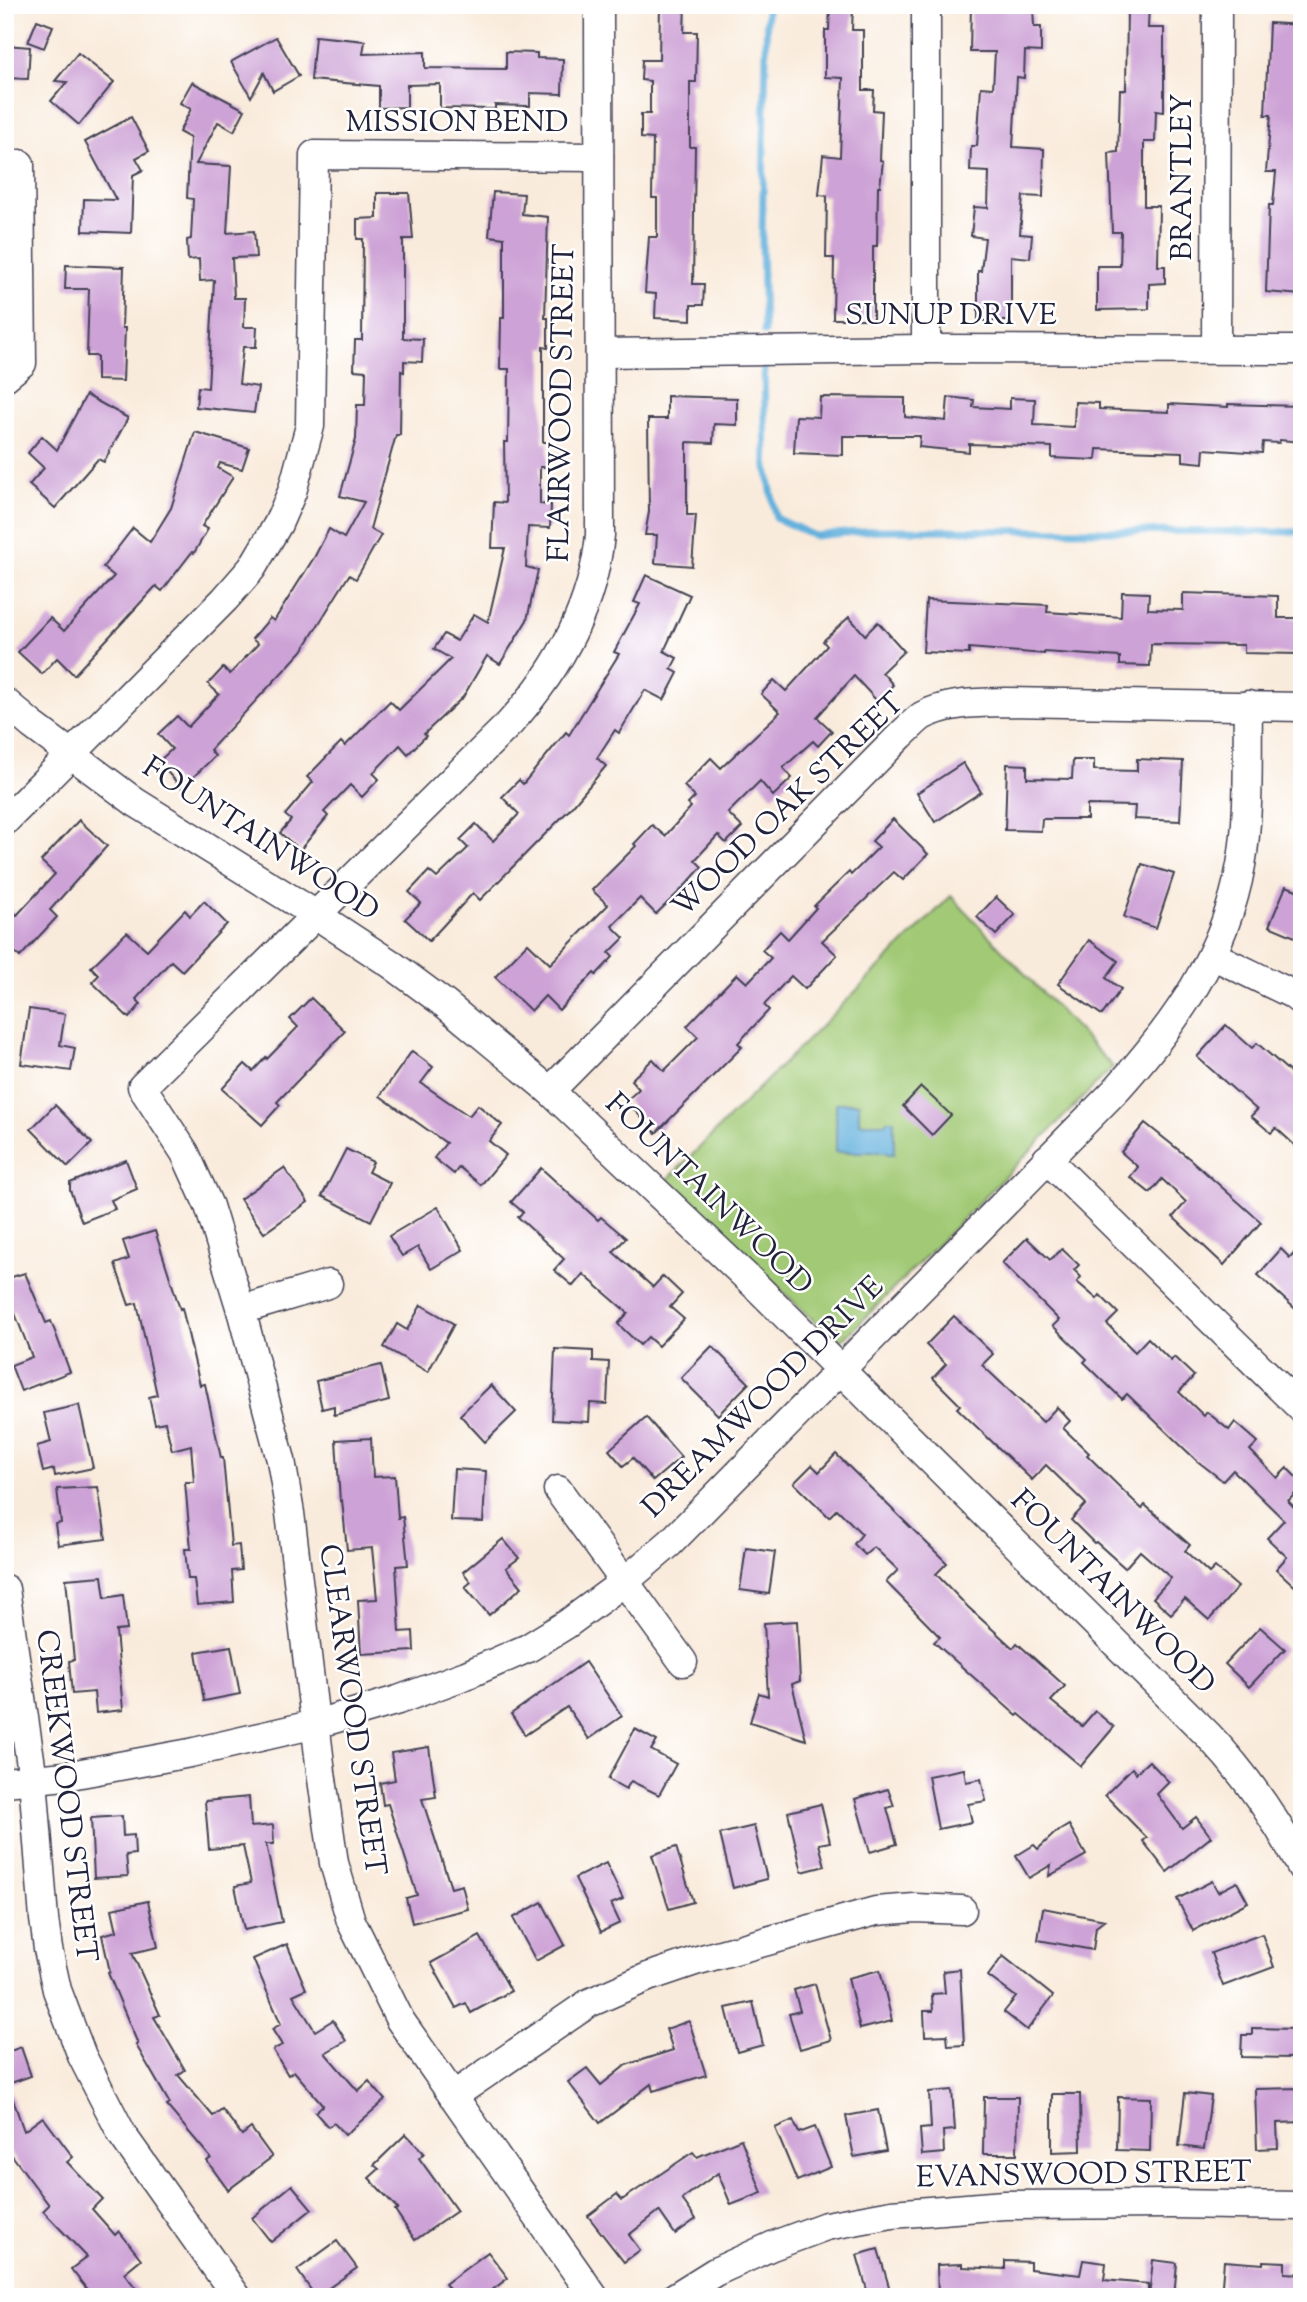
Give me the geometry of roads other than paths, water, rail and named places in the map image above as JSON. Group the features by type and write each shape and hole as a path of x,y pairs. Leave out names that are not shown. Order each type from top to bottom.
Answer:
{"street":[{"name":"FLAIRWOOD STREET","path":"142,1087 318,916 532,699 563,651 593,581 600,535 599,5"},
{"path":"926,5 926,349"},
{"name":"BRANTLEY","path":"1216,349 1217,5"},
{"name":"MISSION BEND","path":"72,754 225,599 252,568 278,524 292,492 310,426 314,155 599,157"},
{"path":"5,377 22,363 13,165"},
{"name":"SUNUP DRIVE","path":"600,353 926,349 1302,350"},
{"name":"FOUNTAINWOOD","path":"5,702 135,802 318,916 445,1004 550,1091 748,1278 1238,1768 1281,1828 1302,1868"},
{"name":"WOOD OAK STREET","path":"550,1091 891,745 923,716 967,704 1302,707"},
{"name":"DREAMWOOD DRIVE","path":"19,1780 65,1776 190,1753 316,1724 398,1700 528,1648 567,1624 624,1582 670,1543 1150,1052 1184,1005 1212,955 1229,914 1242,863 1248,705"},
{"path":"5,821 72,754"},
{"path":"1212,955 1292,994 1302,1002"},
{"name":"CLEARWOOD STREET","path":"142,1087 185,1153 209,1206 242,1310 281,1460 334,1863 351,1922 400,2020 594,2297"},
{"path":"1047,1158 1302,1409"},
{"path":"242,1310 328,1284"},
{"path":"558,1490 683,1662"},
{"name":"CREEKWOOD STREET","path":"5,1588 19,1780 57,1990 82,2056 123,2136 237,2297"},
{"path":"453,2096 589,2003 648,1977 695,1961 876,1911 915,1908 962,1910"},
{"name":"EVANSWOOD STREET","path":"675,2297 715,2272 772,2246 826,2226 892,2214 1004,2205 1302,2206"}],"water":[{"path":"836,1103 859,1103 859,1123 887,1123 887,1120 894,1120 894,1154 836,1152"}],"waterway":[{"path":"764,332 762,240 767,5"},
{"path":"764,369 766,462 776,518 815,536 876,530 1302,532"}]}
